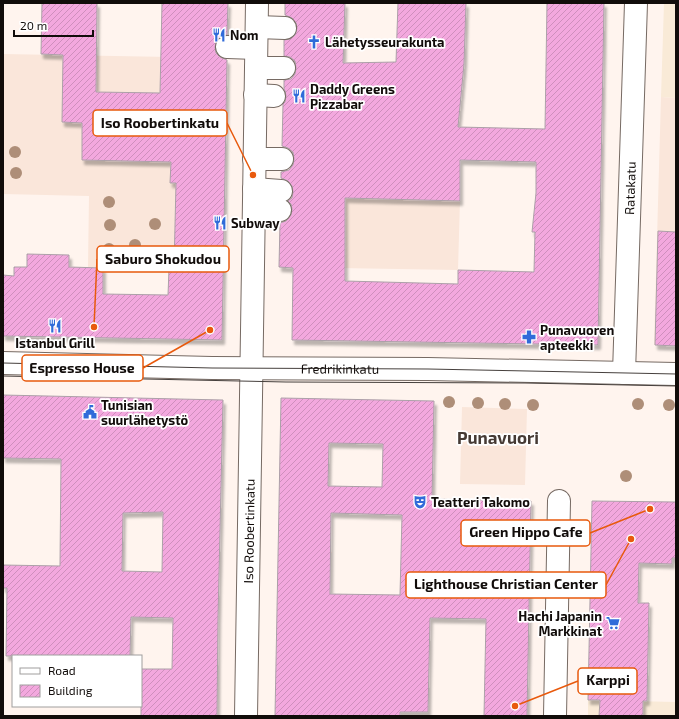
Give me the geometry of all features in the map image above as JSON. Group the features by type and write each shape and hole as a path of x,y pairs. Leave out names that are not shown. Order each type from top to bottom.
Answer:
{"street":[{"name":"Iso Roobertinkatu","path":"246,716 252,357 262,249 254,211 254,159 265,95 256,52 257,3"},
{"name":"Ratakatu","path":"624,373 636,3"},
{"path":"256,52 285,28"},
{"path":"227,47 256,52 283,62"},
{"path":"254,159 282,159"},
{"path":"254,189 280,201 254,211"},
{"name":"Fredrikinkatu","path":"3,362 252,357 428,369 676,374"},
{"path":"555,716 559,501"}],"shaded area":[{"path":"664,3 676,3 676,98 661,97"},
{"path":"3,54 227,58 223,270 88,267 89,196 3,194"},
{"path":"661,97 676,98 676,346 654,345"},
{"path":"280,197 460,200 458,270 279,267"},
{"path":"462,407 527,409 525,485 460,484"},
{"path":"588,700 676,702 676,716 588,716"}],"building":[{"path":"42,3 97,3 96,92 160,93 162,3 228,3 227,35 221,36 217,40 215,47 216,53 220,57 227,60 222,340 3,336 3,275 14,276 14,267 27,267 27,254 69,255 69,267 103,268 103,294 168,295 169,269 174,269 176,183 170,183 171,162 82,160 82,123 62,122 63,55 41,54"},
{"path":"285,3 345,3 343,63 396,62 398,3 466,3 464,64 458,127 545,129 547,3 604,3 598,345 292,340 293,268 279,267 280,223 286,221 291,215 291,204 288,201 292,198 293,192 292,186 288,181 281,178 281,172 289,170 293,165 294,159 293,152 282,146 283,104 286,96 284,80 291,79 295,74 296,68 295,61 290,57 284,56 284,40 290,39 295,35 297,28 296,23 292,18 285,15","holes":["460,160 536,162 536,193 532,232 535,232 534,272 458,270 458,284 345,281 345,198 460,201"]},
{"path":"658,231 676,232 676,346 655,345"},
{"path":"3,395 223,400 217,716 141,716 142,669 172,669 173,618 131,617 130,655 6,656 7,588 3,588 3,565 60,566 61,459 3,458","holes":["163,512 162,572 122,571 123,513"]},
{"path":"281,398 434,401 432,499 531,501 527,716 484,716 486,619 430,618 428,712 400,712 400,716 275,716","holes":["329,443 383,444 382,487 328,486","331,513 402,515 400,595 330,594"]},
{"path":"592,501 676,502 676,558 672,558 672,564 639,563 638,603 649,603 647,701 643,701 643,716 599,716 600,700 588,700"}],"tram line":[{"path":"3,363 212,368 428,369 676,374"},
{"path":"3,376 286,382 525,383 676,386"}],"place":[{"name":"Nom","path":"219,35"},
{"name":"Lähetysseurakunta","path":"314,42"},
{"name":"Daddy Greens Pizzabar","path":"299,96"},
{"name":"Iso Roobertinkatu","path":"253,175"},
{"name":"Subway","path":"220,223"},
{"name":"Istanbul Grill","path":"55,326"},
{"name":"Saburo Shokudou","path":"94,327"},
{"name":"Espresso House","path":"210,330"},
{"name":"Punavuoren apteekki","path":"529,337"},
{"name":"Tunisian suurlähetystö","path":"90,412"},
{"name":"Teatteri Takomo","path":"420,502"},
{"name":"Green Hippo Cafe","path":"650,509"},
{"name":"Lighthouse Christian Center","path":"631,539"},
{"name":"Hachi Japanin Markkinat","path":"613,623"},
{"name":"Karppi","path":"515,706"}],"district":[{"name":"Punavuori","path":"498,437"}]}
